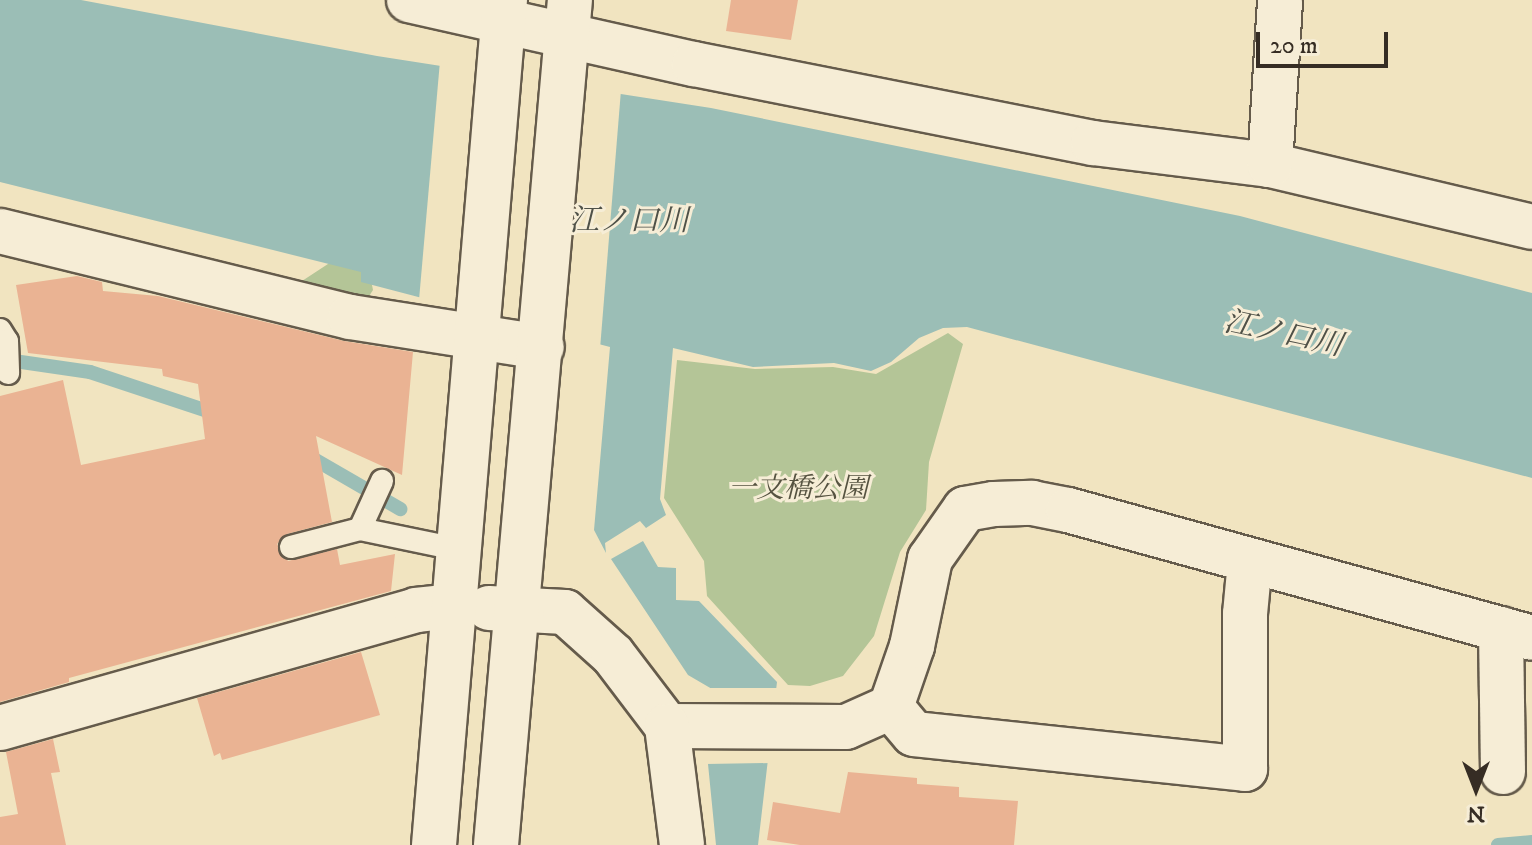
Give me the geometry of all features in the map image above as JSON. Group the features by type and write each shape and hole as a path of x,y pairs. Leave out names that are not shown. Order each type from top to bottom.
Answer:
{"street":[{"path":"409,0 1093,143 1195,153 1270,165 1532,227"},
{"path":"1270,165 1280,0"},
{"path":"434,845 480,328 503,22"},
{"path":"496,845 568,31"},
{"path":"0,231 350,317 480,328 542,341"},
{"path":"0,728 416,610 455,606 565,612 687,728 846,727 891,707 912,646 930,559 965,509 1032,503 1517,634 1503,772"},
{"path":"891,707 914,734 1245,769 1245,614 1250,561"},
{"path":"682,845 687,728"}],"lane":[{"path":"4,336 8,373"},
{"path":"360,529 382,481"},
{"path":"291,547 360,529 461,550"}],"green space":[{"path":"0,208 302,281 331,262 353,265 370,275 373,290 358,313 0,222"},
{"name":"一文橋公園","path":"948,333 963,344 929,462 926,510 900,552 874,636 843,676 810,686 788,685 707,596 704,561 664,498 677,360 755,369 833,367 876,374"}],"water":[{"name":"江ノ口川","path":"0,0 81,0 377,56 711,108 1240,216 1532,293 1532,478 967,327 943,328 919,338 891,362 871,371 834,363 753,367 673,348 660,499 666,515 646,528 640,521 605,543 606,553 594,530 610,347 361,282 361,272 0,182"},
{"path":"643,541 658,567 676,568 676,600 699,601 777,682 758,845 716,845 708,764 712,689 688,675 611,559"}],"pier":[{"path":"440,61 621,90 600,349 419,300"},
{"path":"708,688 780,688 770,763 706,764"}],"building":[{"path":"731,0 798,0 791,40 726,31"},
{"path":"77,276 102,282 103,291 158,296 344,341 413,352 402,475 316,436 332,522 287,534 277,544 288,561 337,549 340,565 395,554 391,591 69,678 69,682 0,702 0,396 63,380 81,465 205,439 198,384 163,376 162,369 28,353 16,285"},
{"path":"361,652 380,715 222,760 220,753 214,756 197,698"},
{"path":"53,739 60,772 51,773 66,845 0,845 0,817 18,814 6,752"},
{"path":"848,772 917,778 917,784 959,787 959,797 1018,801 1014,845 800,845 767,840 773,802 840,813"}],"waterway":[{"path":"0,359 90,372 219,415"},
{"path":"307,455 400,509"},
{"path":"1498,845 1532,842"}]}
